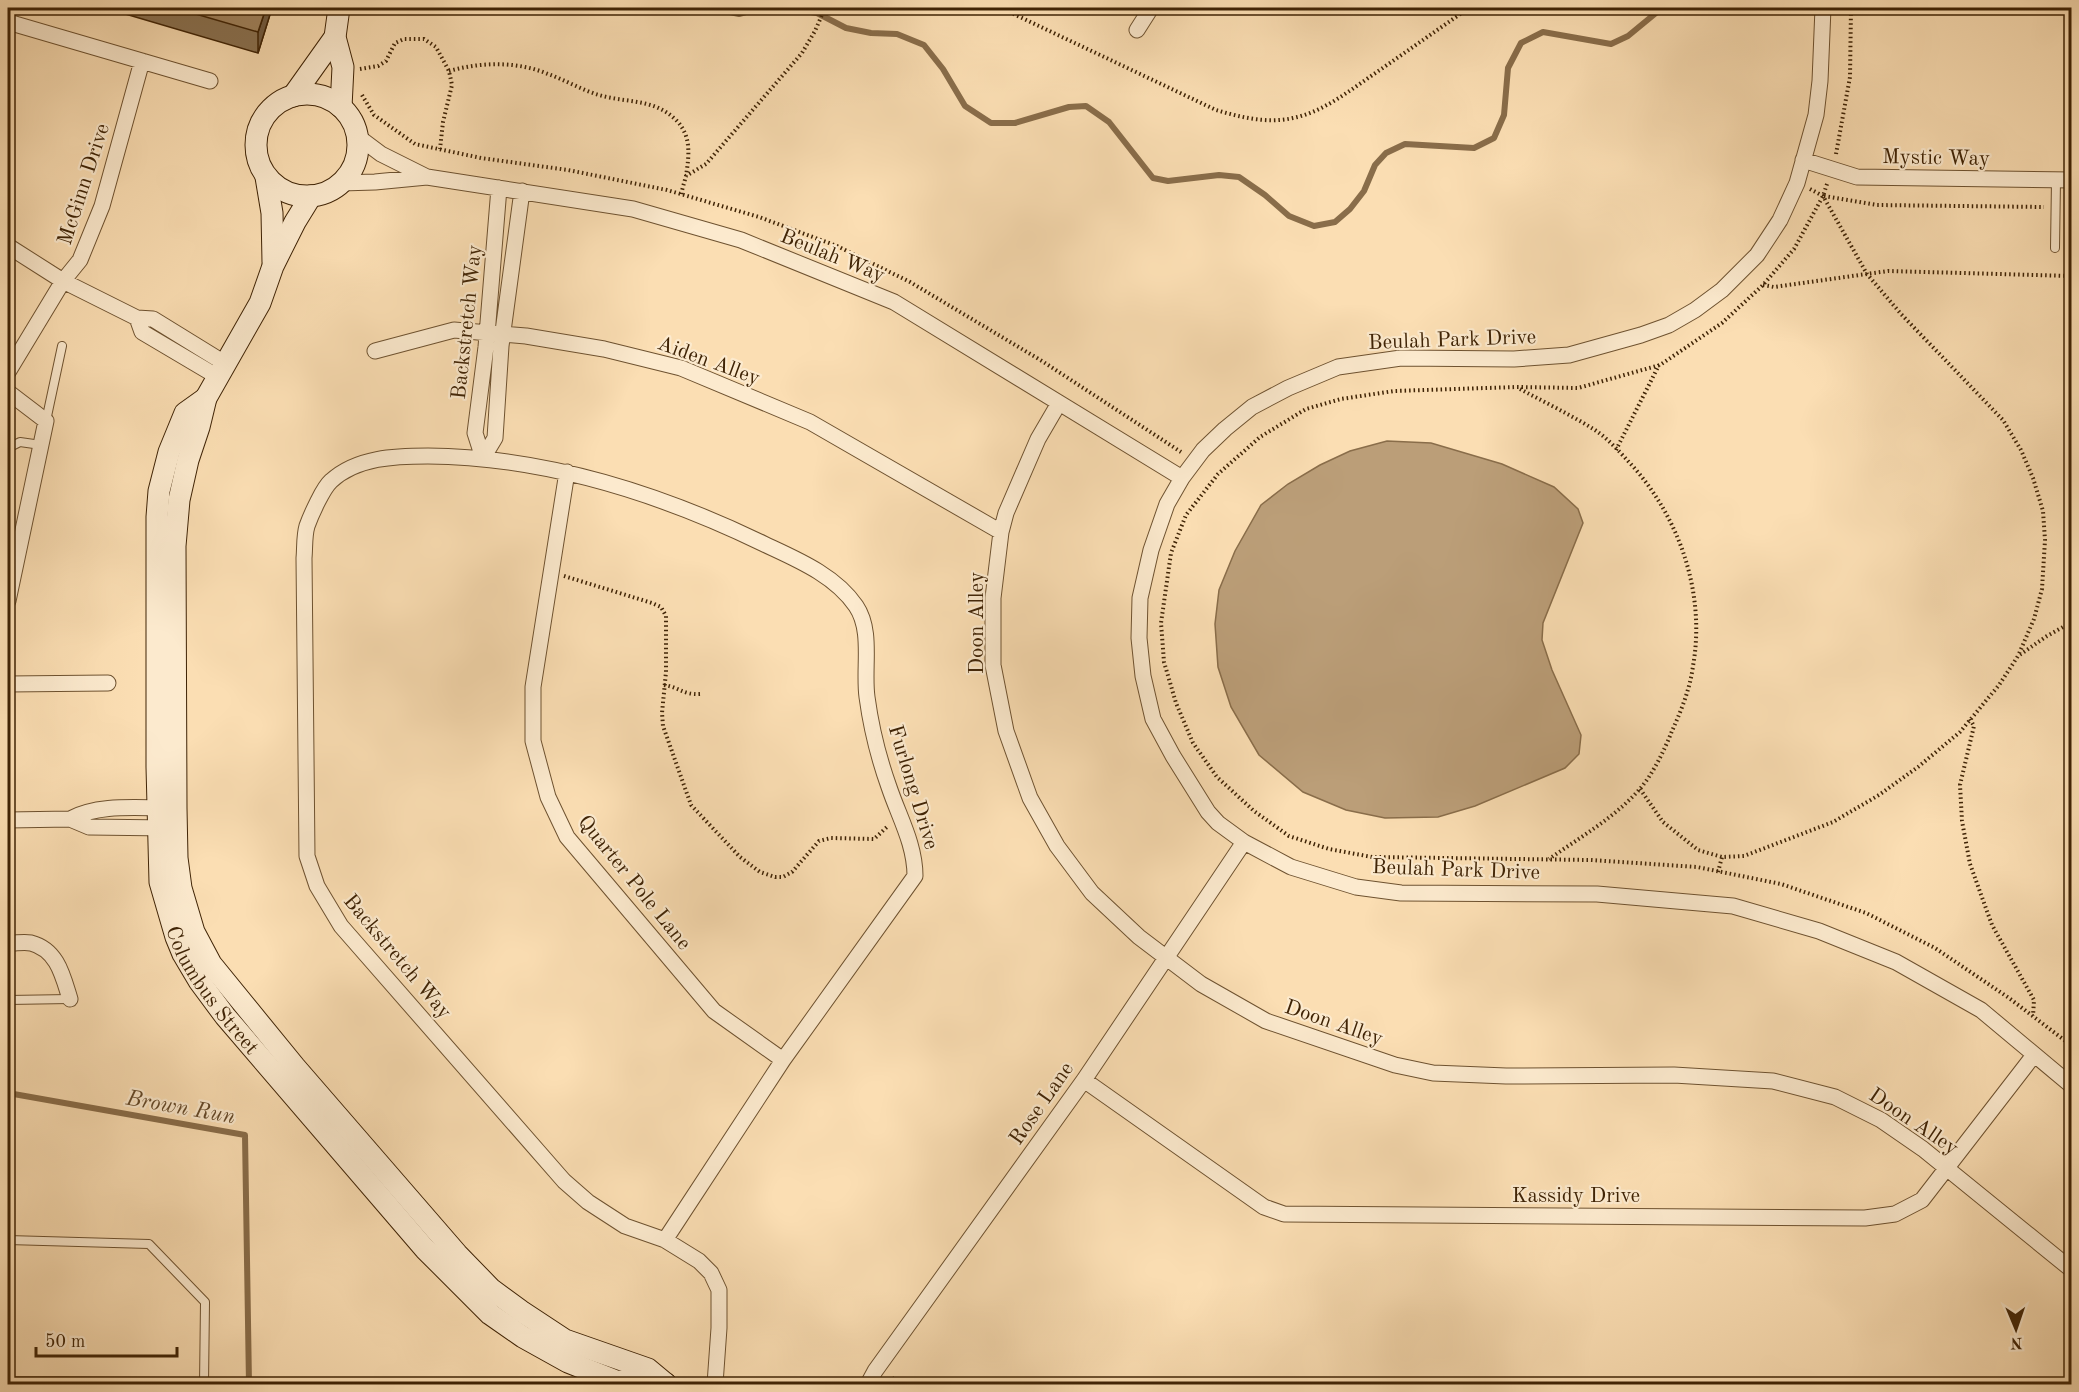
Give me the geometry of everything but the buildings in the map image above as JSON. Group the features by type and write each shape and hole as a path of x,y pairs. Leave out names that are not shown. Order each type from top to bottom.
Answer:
{"street":[{"name":"Columbus Street","path":"339,8 335,37 343,67 341,107"},
{"path":"1137,30 1151,8"},
{"name":"Beulah Park Drive","path":"1823,8 1817,104 1797,183 1780,220 1757,255 1722,290 1695,310 1669,325 1569,355 1514,359 1401,358 1338,367 1288,388 1252,407 1203,450 1182,478 1167,504 1151,550 1140,598 1143,676 1153,719 1208,812 1218,823 1244,842 1291,867 1356,887 1401,892 1597,894 1733,906 1819,931 1896,962 1981,1010 2072,1086"},
{"path":"8,22 210,81"},
{"name":"Columbus Street","path":"273,266 272,213 266,177 258,162 255,146 258,129 266,114 278,103 293,96 335,37"},
{"name":"McGinn Drive","path":"8,372 63,281 80,260 102,206 142,61"},
{"path":"266,177 279,188 294,195 311,196 327,192 341,183 352,170 357,153 357,136 351,120 341,107 327,98 310,94 293,96"},
{"name":"Beulah Way","path":"357,136 381,154 427,177"},
{"name":"Mystic Way","path":"1803,160 1857,177 2072,180"},
{"name":"Beulah Way","path":"341,183 427,177 633,209 741,240 894,302 1182,478"},
{"name":"Backstretch Way","path":"483,458 475,433 487,333 499,188"},
{"name":"Backstretch Way","path":"483,458 495,438 503,334 522,191"},
{"name":"Columbus Street","path":"311,196 273,266 260,303 206,398 179,500 175,546 167,818 181,888 194,932 211,964 273,1040 457,1254 491,1289 566,1340 648,1369 666,1384"},
{"path":"8,246 63,281 137,318 153,319 222,370"},
{"name":"Aiden Alley","path":"375,351 454,330 503,334 604,349 681,368 810,422 1001,532"},
{"path":"8,392 46,420 8,601"},
{"name":"Doon Alley","path":"1059,403 1038,439 1006,513 1001,532 993,598 993,665 1006,731 1030,798 1057,846 1092,893 1138,936 1201,984 1266,1021 1395,1065 1433,1073 1506,1076 1674,1075 1773,1081 1835,1097 1881,1120 1946,1168 2072,1270"},
{"name":"Backstretch Way","path":"483,458 390,456 355,466 330,481 314,511 307,527 304,558 307,856 317,885 341,926 564,1181 588,1202 625,1226 665,1240 699,1261 711,1273 719,1290 715,1384"},
{"name":"Furlong Drive","path":"483,458 567,472 630,489 729,527 809,566 841,589 856,606 864,624 867,696 885,777 899,817 911,841 915,876 783,1060 665,1240"},
{"name":"Quarter Pole Lane","path":"567,472 534,687 533,741 548,797 567,837 714,1011 783,1060"},
{"path":"8,684 108,683"},
{"path":"8,820 70,819 84,812 102,809 167,818"},
{"name":"Rose Lane","path":"868,1384 874,1371 1084,1080 1244,842"},
{"path":"8,944 32,943 49,953 60,965 70,999"},
{"name":"Kassidy Drive","path":"1084,1080 1263,1207 1284,1214 1865,1218 1895,1214 1922,1200 2034,1055"}],"lane":[{"path":"2055,248 2056,180"},
{"path":"46,420 62,346"},
{"path":"8,448 20,442 41,445"},
{"path":"8,1000 70,999"},
{"path":"8,1223 8,1240 8,1294 8,1383 204,1383 205,1302 149,1244 8,1240"}],"path":[{"path":"686,176 706,164 802,53 825,8"},
{"path":"1001,8 1216,110 1240,117 1270,120 1293,118 1318,110 1469,8"},
{"path":"1851,8 1850,77 1832,169 1823,196 1794,249 1763,285 1722,323 1659,364 1578,388 1517,387 1394,391 1341,399 1306,410 1260,437 1218,474 1186,515 1171,553 1161,623 1164,662 1176,703 1193,742 1217,777 1254,811 1289,837 1329,849 1372,857 1590,860 1697,867 1781,884 1866,913 1935,948 2072,1046"},
{"path":"356,69 366,70 378,66 386,61 396,43 404,39 415,37 424,39 436,47 449,71 452,85 443,122 440,149"},
{"path":"449,71 474,64 518,66 545,72 600,96 625,98 654,106 676,120 687,136 690,155 681,194"},
{"path":"1797,183 1823,196 1876,205 2055,207"},
{"path":"1640,789 1663,822 1698,849 1722,857 1744,856 1833,822 1879,795 1918,767 1959,732 1999,685 2018,656 2034,619 2042,589 2045,540 2043,511 2021,450 2002,420 1901,314 1867,274 1823,196"},
{"path":"1763,285 1774,287 1888,272 2072,276"},
{"path":"1616,450 1659,364"},
{"path":"1517,387 1597,431 1629,462 1656,498 1677,535 1692,579 1696,625 1694,666 1682,709 1665,748 1640,789 1598,825 1548,860"},
{"path":"550,573 661,607 666,616 663,726 691,805 740,857 760,872 783,877 792,872 819,841 831,838 874,839 899,817"},
{"path":"2018,656 2072,622"},
{"path":"664,686 673,686 687,695 700,694"},
{"path":"1970,719 1974,726 1960,785 1962,820 1970,864 1992,925 2034,1000 2032,1016"},
{"path":"1718,872 1722,857"},
{"path":"892,1377 901,1384"}],"shaded area":[{"path":"1387,441 1431,443 1502,464 1554,487 1578,509 1583,523 1543,623 1542,640 1552,670 1581,735 1579,754 1565,768 1475,806 1438,817 1385,818 1346,810 1303,792 1259,755 1231,707 1218,667 1215,624 1219,590 1235,551 1261,505 1288,484 1320,465 1350,451"}],"waterway":[{"path":"712,8 739,14 760,8"},
{"path":"786,8 817,13 846,28 871,33 897,34 924,45 943,69 965,106 991,123 1015,123 1069,107 1086,106 1109,122 1153,178 1168,181 1219,175 1239,177 1289,216 1314,226 1335,222 1350,209 1364,191 1375,165 1386,153 1405,144 1474,148 1494,138 1504,115 1508,68 1521,43 1543,32 1611,44 1628,36 1662,8"},
{"name":"Brown Run","path":"8,1093 245,1135 249,1384"}]}
